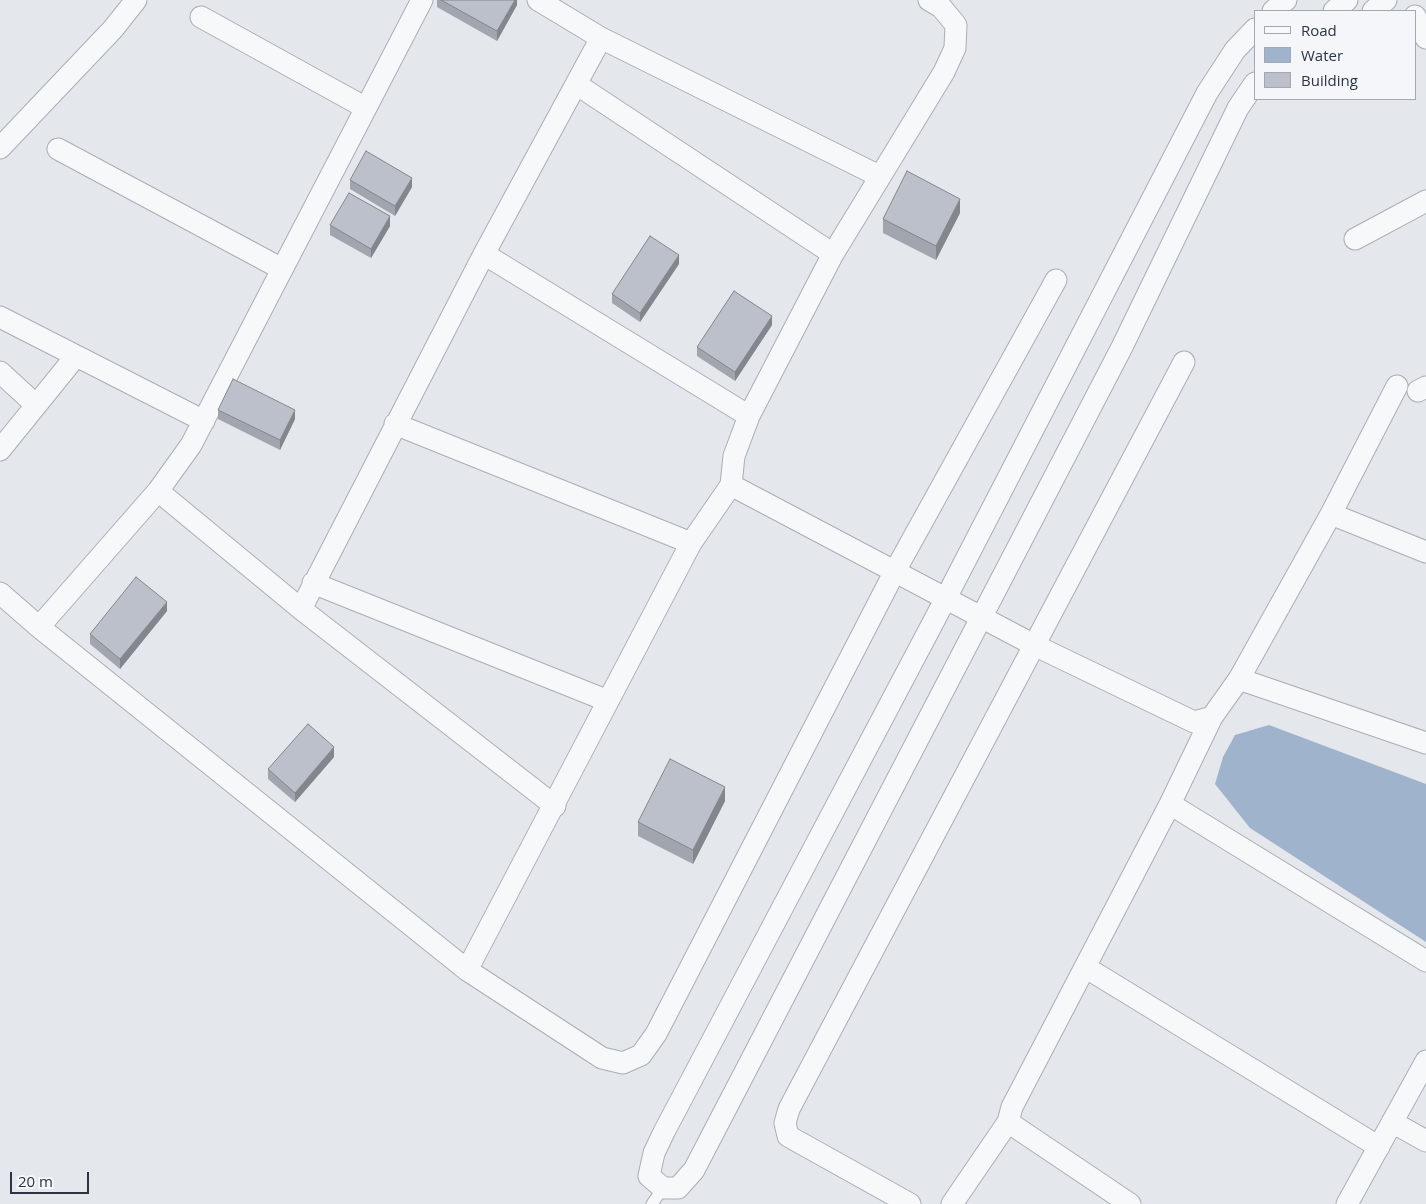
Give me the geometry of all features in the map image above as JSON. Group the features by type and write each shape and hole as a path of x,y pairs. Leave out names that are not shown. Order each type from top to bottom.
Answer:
{"street":[{"path":"0,148 113,29 136,0"},
{"path":"38,627 158,491 191,445 422,0"},
{"path":"538,0 601,38 879,176"},
{"path":"468,970 691,543 731,485 734,456 749,416 832,254 944,72 955,48 956,25 942,7 929,0"},
{"path":"1274,10 1286,0"},
{"path":"1335,10 1347,0"},
{"path":"1374,10 1386,0"},
{"path":"201,17 366,108"},
{"path":"1416,18 1426,38"},
{"path":"1254,30 1235,50 1207,93 946,598 664,1132 654,1153 649,1176 657,1196 678,1188 694,1170 1122,347 1238,108 1254,84"},
{"path":"301,609 484,254 601,38"},
{"path":"576,84 832,254"},
{"path":"58,149 282,270"},
{"path":"1355,239 1426,201"},
{"path":"484,254 749,416"},
{"path":"0,593 38,627 468,970 602,1058 623,1063 641,1055 656,1034 895,571 1056,280"},
{"path":"0,317 204,421"},
{"path":"0,450 76,356"},
{"path":"910,1204 801,1145 788,1136 785,1124 789,1109 1184,362"},
{"path":"0,372 36,406"},
{"path":"952,1204 1008,1122 1012,1108 1170,804 1212,717 1239,679 1331,514 1397,386"},
{"path":"395,424 691,543"},
{"path":"731,485 1034,645 1194,722 1212,717"},
{"path":"158,491 301,609 555,806"},
{"path":"1331,514 1426,552"},
{"path":"313,583 608,702"},
{"path":"1239,679 1426,743"},
{"path":"1170,804 1426,961"},
{"path":"1085,967 1379,1147"},
{"path":"1347,1204 1426,1061"},
{"path":"1008,1122 1130,1204"},
{"path":"1392,1122 1426,1140"}],"water":[{"path":"1269,725 1426,784 1426,942 1250,828 1215,784 1223,757 1235,735"}],"building":[{"path":"441,0 515,0 497,31"},
{"path":"366,151 412,178 395,206 350,180"},
{"path":"907,171 960,199 936,246 883,219"},
{"path":"349,193 390,216 371,249 330,225"},
{"path":"650,236 679,255 640,313 612,294"},
{"path":"734,291 772,316 735,372 697,347"},
{"path":"233,379 295,410 280,440 218,410"},
{"path":"136,577 167,602 120,659 90,634"},
{"path":"308,724 334,747 295,793 268,769"},
{"path":"670,759 725,787 693,850 638,822"}]}
